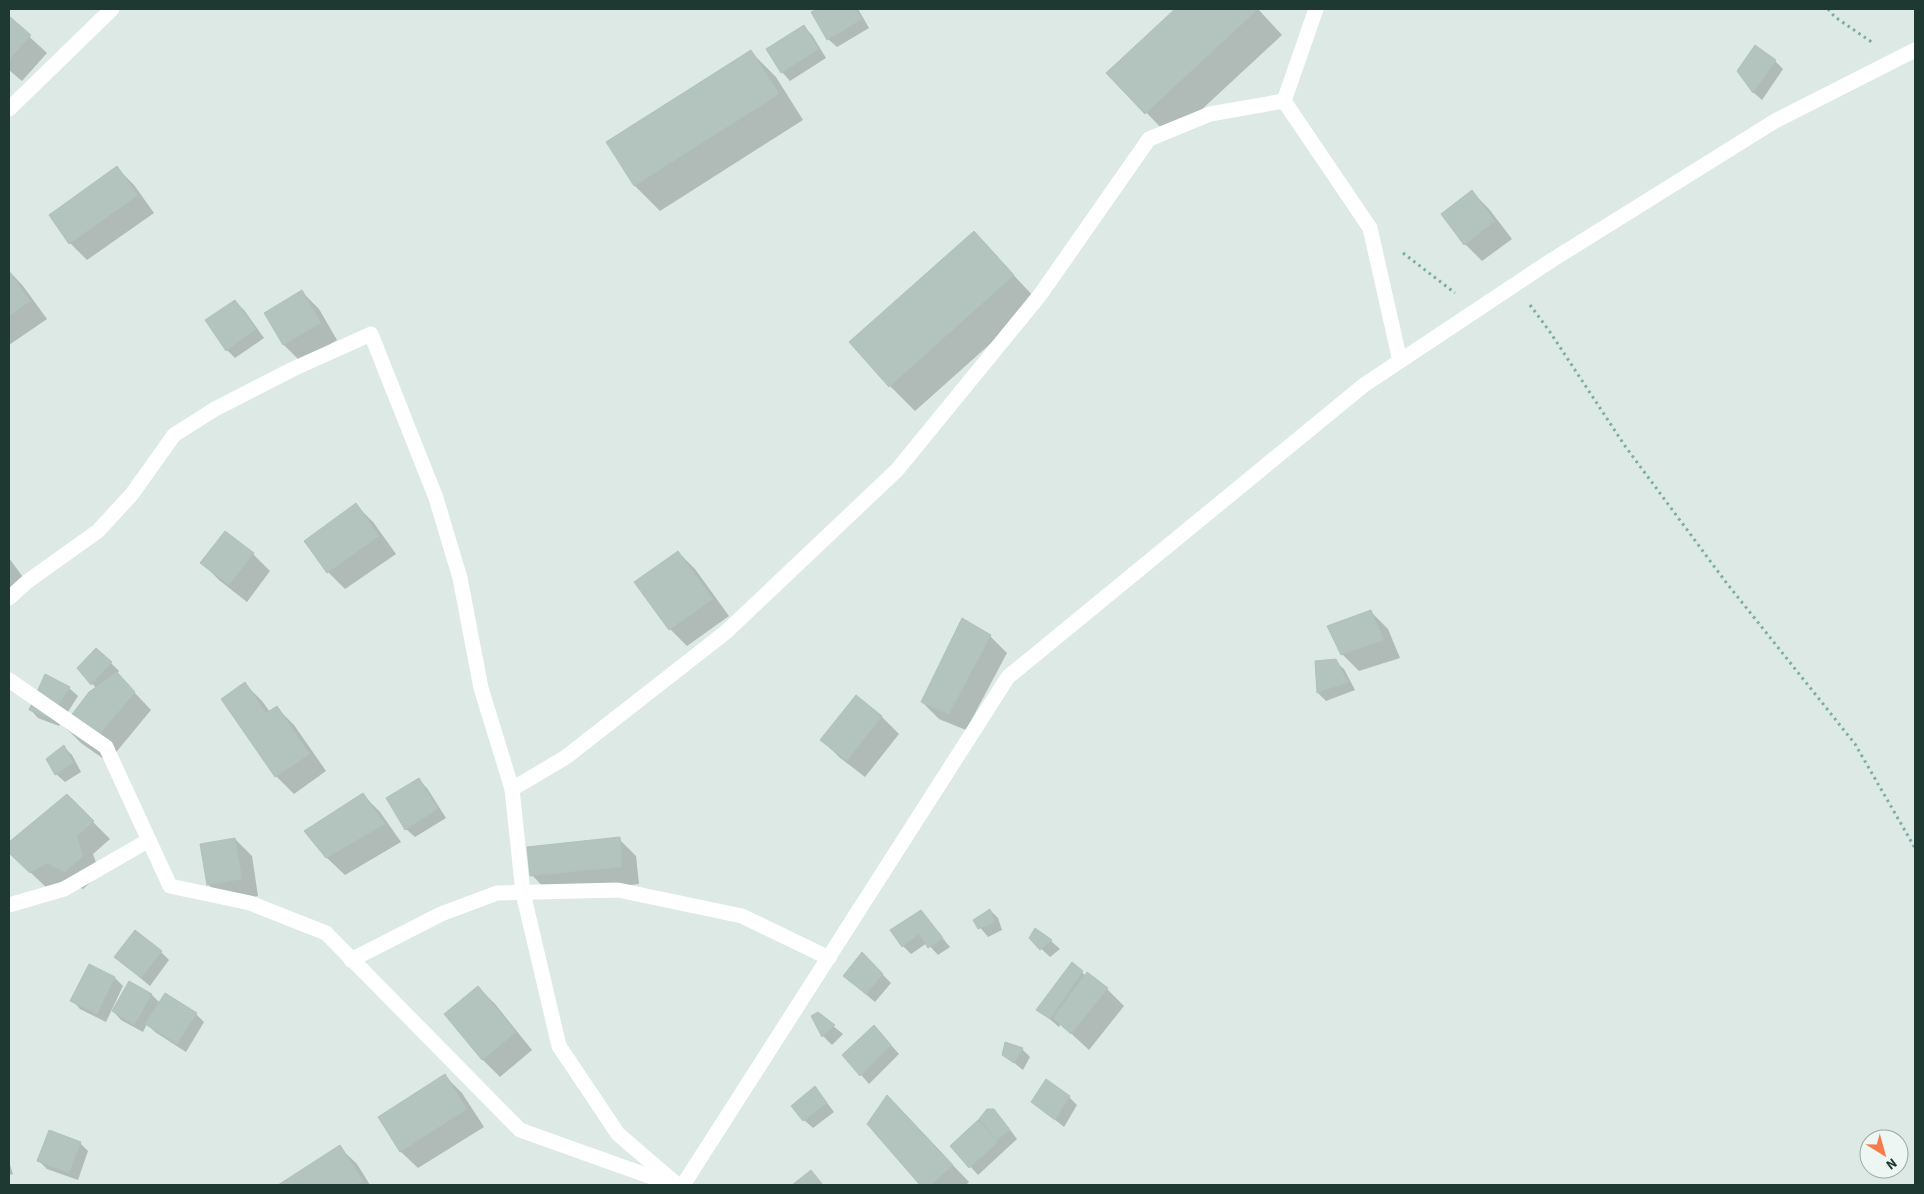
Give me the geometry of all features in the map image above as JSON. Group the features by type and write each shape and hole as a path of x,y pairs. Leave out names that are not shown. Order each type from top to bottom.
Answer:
{"street":[{"path":"9,109 112,9"},
{"path":"1284,101 1316,9"},
{"path":"683,1185 1008,677 1364,385 1552,260 1775,121 1915,50"},
{"path":"1284,101 1370,228 1400,361"},
{"path":"512,789 566,757 726,632 897,470 1040,295 1149,139 1210,114 1284,101"},
{"path":"9,598 28,580 98,531 132,494 174,435 215,409 293,369 371,334 436,498 460,578 481,688 512,789 523,892 559,1046 618,1134 678,1185"},
{"path":"9,680 106,747 170,886 250,902 326,933 520,1130 674,1185"},
{"path":"9,905 64,889 149,840"},
{"path":"351,960 441,914 497,893 618,890 742,916 829,958"}],"path":[{"path":"1370,228 1459,295"},
{"path":"1514,285 1550,332 1625,446 1719,573 1855,744 1915,848"}],"building":[{"path":"817,9 856,9 862,19 827,40 811,12"},
{"path":"1175,9 1258,9 1145,114 1106,73"},
{"path":"9,16 31,35 9,60"},
{"path":"804,25 819,49 781,73 766,49"},
{"path":"1755,45 1776,60 1753,93 1737,71"},
{"path":"751,50 779,94 634,186 606,142"},
{"path":"117,166 138,195 69,244 49,215"},
{"path":"1472,190 1495,221 1464,245 1441,214"},
{"path":"974,231 1014,275 889,387 849,342"},
{"path":"9,271 30,301 9,316"},
{"path":"302,290 321,323 283,345 264,313"},
{"path":"235,300 256,329 226,351 205,320"},
{"path":"356,503 379,536 327,573 304,541"},
{"path":"225,531 254,553 229,585 200,563"},
{"path":"678,551 713,599 669,630 634,582"},
{"path":"1371,610 1384,640 1341,655 1327,626"},
{"path":"962,618 991,635 949,714 921,702"},
{"path":"96,648 112,662 91,685 77,668"},
{"path":"1336,659 1348,682 1317,693 1315,661"},
{"path":"117,672 135,692 90,746 63,726 89,692"},
{"path":"45,674 70,687 50,718 29,710"},
{"path":"245,682 266,713 277,706 310,754 275,777 221,699"},
{"path":"856,695 882,716 847,761 820,740"},
{"path":"64,745 73,763 55,775 46,759"},
{"path":"419,778 438,809 405,830 386,798"},
{"path":"363,793 385,824 326,858 304,831"},
{"path":"67,794 94,821 77,836 83,856 65,872 47,863 30,873 9,853 9,842"},
{"path":"620,837 622,867 530,876 527,847"},
{"path":"235,838 242,879 207,885 200,844"},
{"path":"990,909 995,922 978,929 973,920"},
{"path":"921,910 943,938 928,948 919,934 902,947 890,930"},
{"path":"1035,928 1052,940 1040,950 1029,938"},
{"path":"135,930 162,951 141,978 114,957"},
{"path":"862,952 883,974 866,994 843,976"},
{"path":"1072,962 1083,971 1050,1019 1036,1010"},
{"path":"89,964 115,977 97,1014 70,1001"},
{"path":"1087,972 1108,988 1071,1034 1053,1018"},
{"path":"129,981 152,994 134,1025 112,1011"},
{"path":"478,986 516,1032 482,1060 444,1014"},
{"path":"165,993 197,1013 177,1044 145,1024"},
{"path":"818,1012 835,1025 822,1037 811,1016"},
{"path":"874,1025 891,1045 860,1076 842,1055"},
{"path":"1005,1042 1023,1048 1014,1063 1002,1055"},
{"path":"445,1074 467,1109 400,1152 378,1117"},
{"path":"1046,1079 1070,1096 1055,1120 1031,1102"},
{"path":"815,1086 827,1103 803,1121 791,1106"},
{"path":"887,1095 953,1165 931,1185 920,1185 867,1124"},
{"path":"987,1109 994,1109 1010,1130 997,1140 979,1119"},
{"path":"978,1120 998,1142 969,1168 950,1146"},
{"path":"49,1130 81,1142 69,1173 37,1161"},
{"path":"340,1145 363,1181 356,1185 278,1185"},
{"path":"811,1170 823,1185 792,1185"}]}
